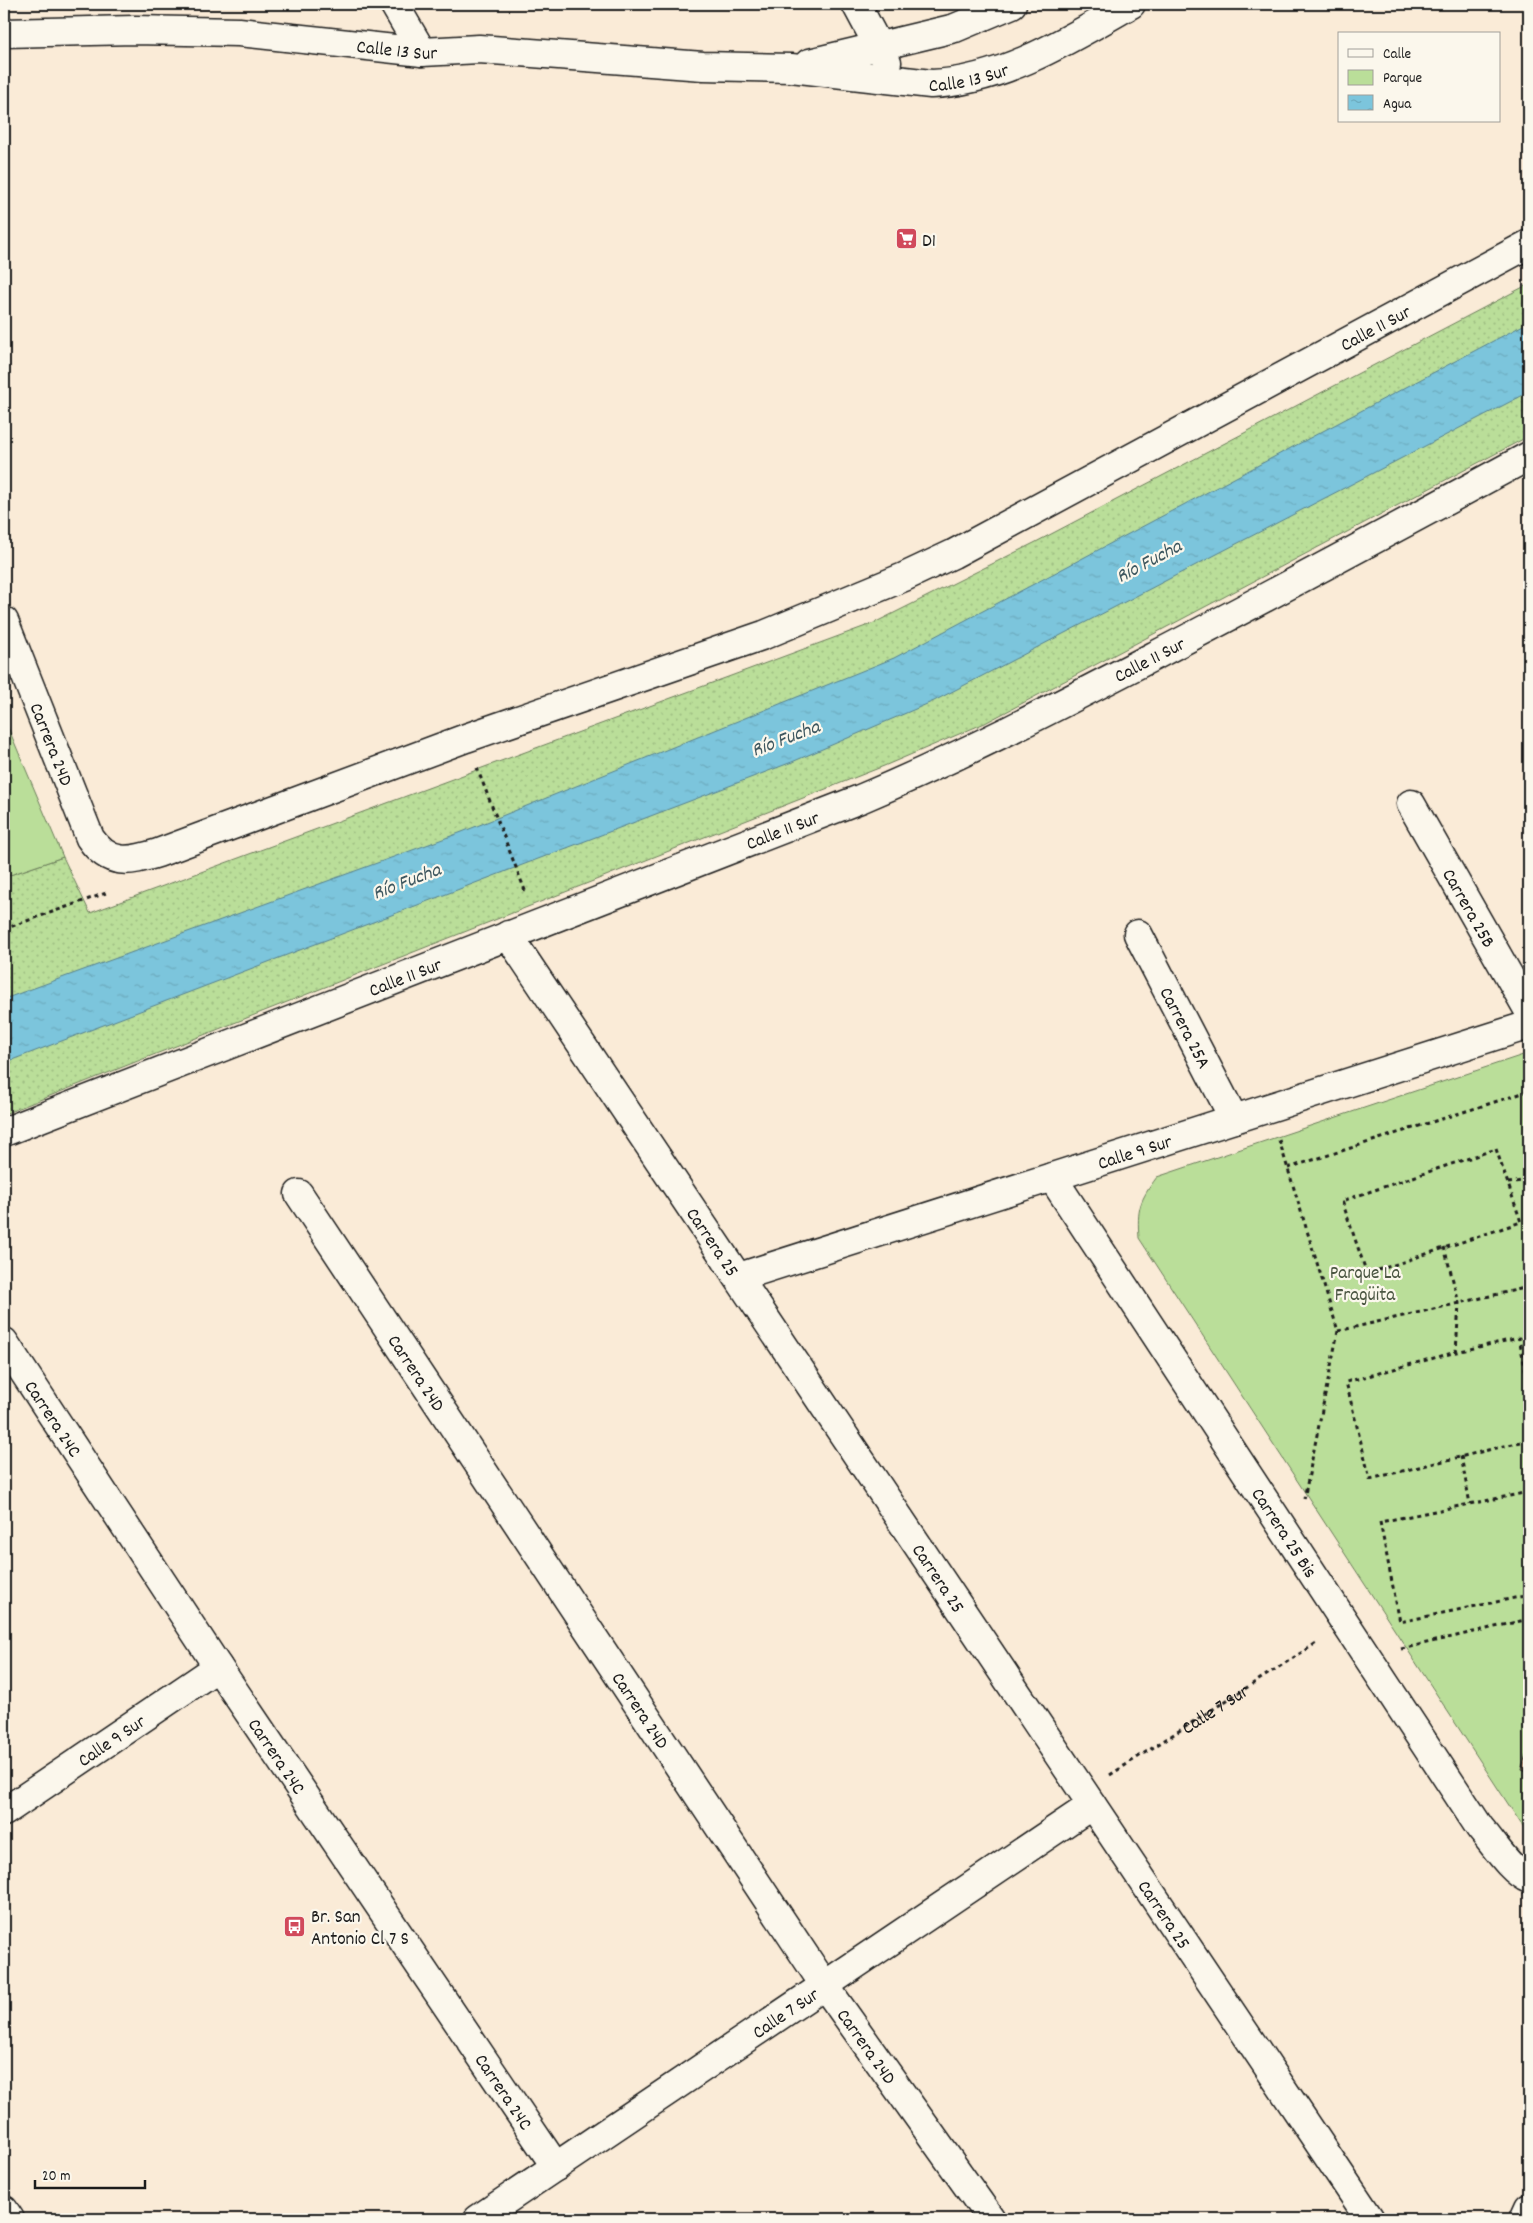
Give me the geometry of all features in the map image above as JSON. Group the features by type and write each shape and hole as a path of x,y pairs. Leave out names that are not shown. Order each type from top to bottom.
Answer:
{"street":[{"path":"394,4 422,52"},
{"path":"856,4 898,81"},
{"name":"Calle 13 Sur","path":"791,68 955,28 1012,4"},
{"name":"Calle 13 Sur","path":"4,33 134,30 239,32 422,52 478,48 703,66 791,68 898,81 955,84 1035,56 1131,4"},
{"name":"Calle 11 Sur","path":"111,859 134,860 158,853 466,738 764,635 904,577 952,554 1529,244"},
{"name":"Calle 11 Sur","path":"4,1132 860,799 936,767 1014,729 1273,594 1529,456"},
{"name":"Carrera 24D","path":"4,621 90,838 98,851 111,859"},
{"name":"Carrera 25B","path":"1411,804 1529,1011"},
{"name":"Carrera 25A","path":"1138,934 1234,1120"},
{"name":"Carrera 25","path":"508,935 1370,2219"},
{"name":"Calle 9 Sur","path":"739,1277 1529,1025"},
{"name":"Carrera 25 Bis","path":"1052,1177 1480,1828 1506,1860 1524,1877 1529,1879"},
{"name":"Carrera 24D","path":"298,1194 825,1986 992,2219"},
{"name":"Carrera 24C","path":"4,1342 218,1667 556,2167"},
{"name":"Calle 9 Sur","path":"4,1812 218,1667"},
{"name":"Calle 7 Sur","path":"478,2219 825,1986 1088,1799"},
{"path":"1524,2219 1529,2208"},
{"path":"4,2210 10,2219"}],"path":[{"path":"466,738 517,871"},
{"path":"1288,1168 1529,1091"},
{"path":"1269,1108 1338,1331 1294,1546"},
{"path":"1496,1149 1508,1183 1521,1222 1366,1274 1342,1201 1496,1149"},
{"path":"1508,1183 1529,1180"},
{"path":"1444,1247 1459,1303 1456,1352"},
{"path":"1338,1331 1529,1287"},
{"path":"1529,1387 1519,1338 1456,1352 1346,1382 1370,1479 1529,1440"},
{"path":"1462,1456 1470,1504"},
{"path":"1529,1492 1380,1522 1400,1622 1529,1595"},
{"path":"1367,1656 1529,1619"},
{"name":"Calle 7 Sur","path":"1088,1799 1346,1624"}],"green space":[{"path":"1529,284 1529,436 985,723 884,766 4,1114 4,877 63,857 90,913 874,623 1034,543"},
{"path":"4,718 63,857 4,877"},
{"name":"Parque La Fragüita","path":"1529,1053 1529,1836 1139,1238 1138,1220 1143,1199 1157,1177"}],"water":[{"name":"Río Fucha","path":"1529,322 1529,392 934,701 792,762 4,1063 4,999 462,832 894,658"}],"place":[{"name":"D1","path":"906,239"},
{"name":"Br. San Antonio Cl 7 S","path":"295,1926"}]}
